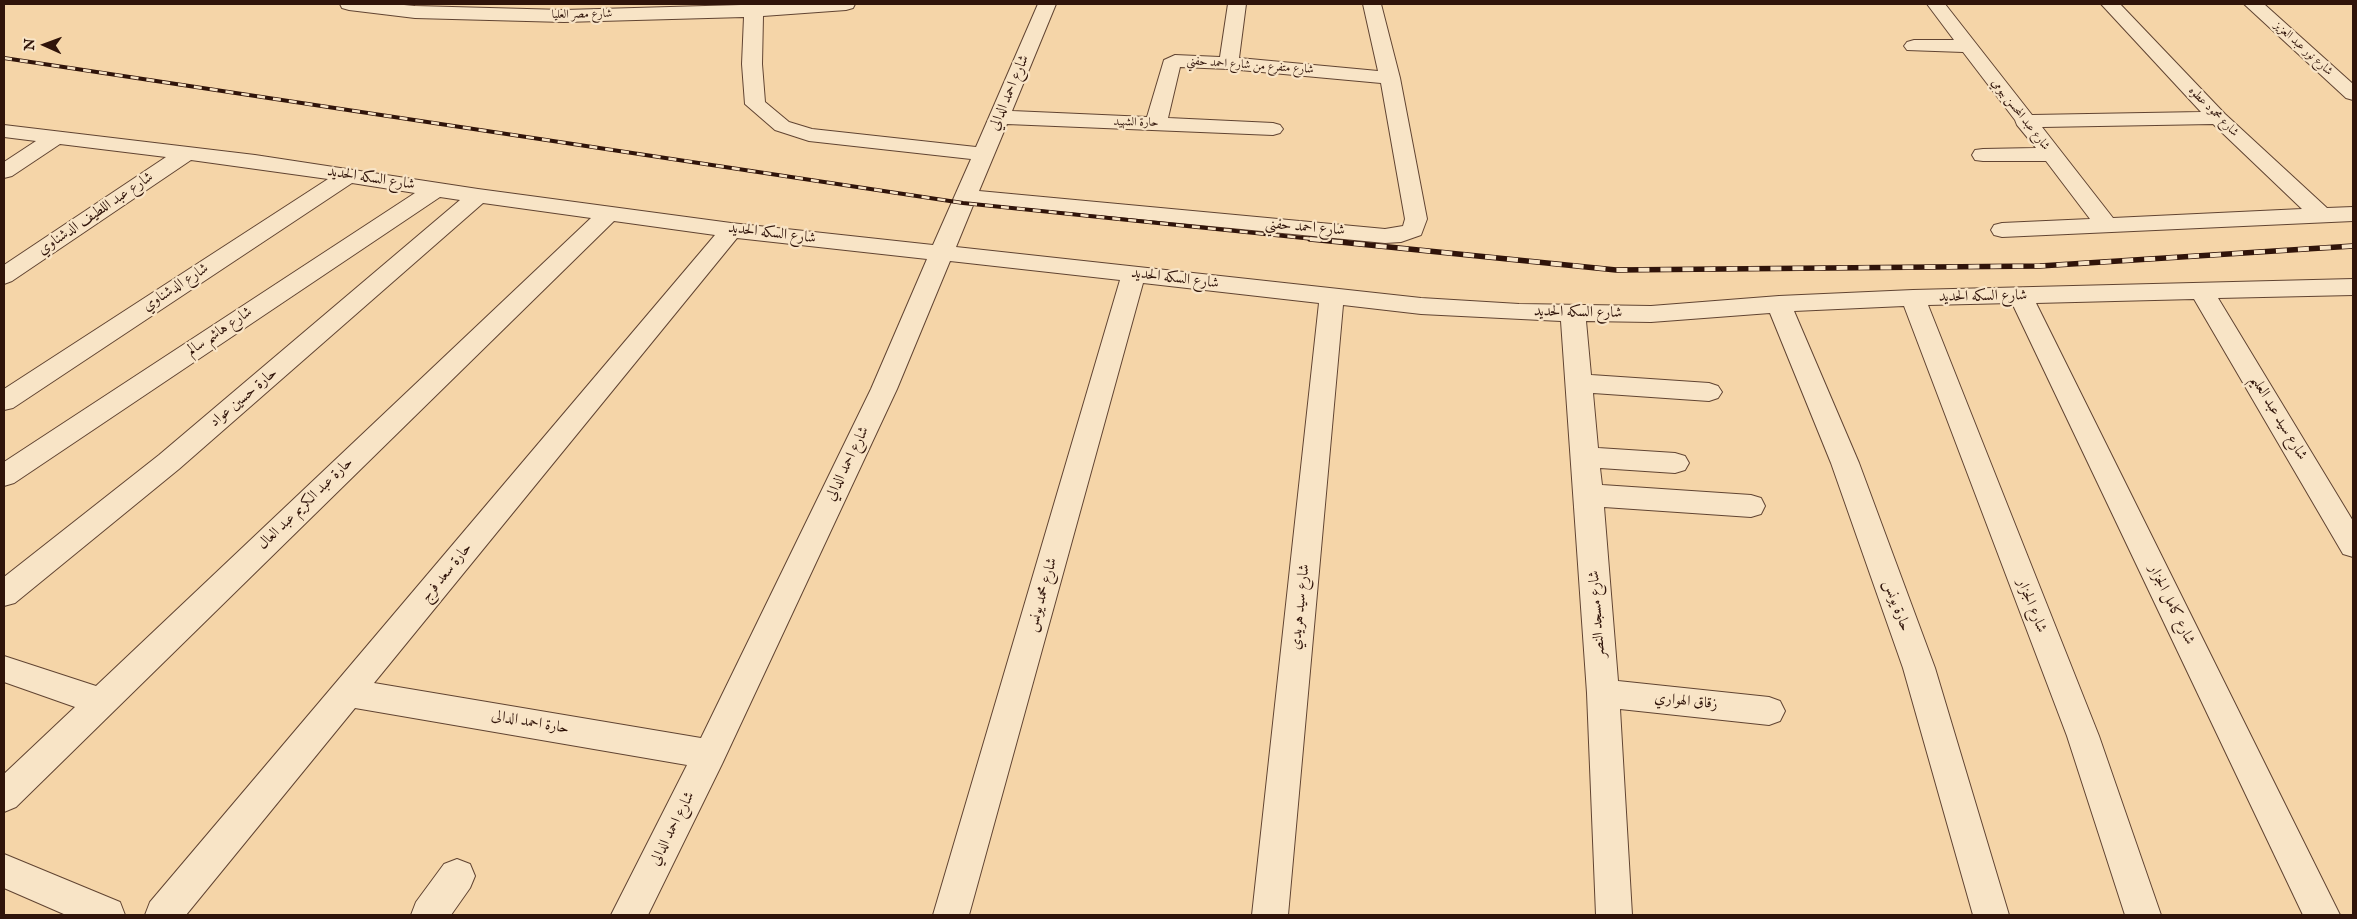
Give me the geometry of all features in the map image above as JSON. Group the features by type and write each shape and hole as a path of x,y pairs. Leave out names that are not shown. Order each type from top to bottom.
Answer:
{"street":[{"name":"شارع مصر العليا","path":"349,4 415,12 564,16 664,9 754,11 846,4"},
{"name":"شارع احمد الدالي","path":"629,915 710,754 816,528 884,390 1047,4"},
{"path":"1229,62 1237,4"},
{"name":"شارع احمد حفني","path":"966,196 1365,234 1401,235 1413,230 1416,219 1390,78 1372,4"},
{"name":"شارع عبد المحسن بيومي","path":"1936,4 1966,46 2106,224"},
{"name":"شارع محمود عطوه","path":"2110,4 2218,118 2321,215"},
{"name":"شارع نور عبد العزيز","path":"2253,4 2343,76 2353,94"},
{"path":"754,11 752,64 755,104 782,126 809,135 984,154"},
{"path":"1914,46 1966,46"},
{"name":"شارع متفرع من شارع احمد حفني","path":"1156,123 1172,62 1229,62 1390,78"},
{"name":"حارة الشهيد","path":"999,117 1273,128"},
{"path":"2024,121 2218,118"},
{"name":"شارع السكه الحديد","path":"4,131 188,152 478,196 731,230 943,252 1332,298 1420,306 1573,314 1651,314 1779,304 1913,298 2353,287"},
{"path":"4,171 55,138"},
{"name":"شارع عبد اللطيف الدشناوي","path":"4,276 188,152"},
{"path":"1983,154 2051,154"},
{"name":"شارع الدشناوي","path":"4,401 349,175"},
{"name":"شارع هاشم سالم","path":"4,476 436,189"},
{"name":"حارة حسين عواد","path":"4,594 169,462 478,196"},
{"name":"حارة عبد الكريم عبد العال","path":"4,796 609,213"},
{"path":"2002,230 2353,214"},
{"name":"حارة سعد فرج","path":"163,915 731,230"},
{"name":"شارع محمد يونس","path":"951,915 1134,274"},
{"name":"شارع سيد عبد العليم","path":"2202,292 2353,546"},
{"name":"شارع كامل الجزار","path":"2021,296 2322,915"},
{"name":"شارع سيد هريدي","path":"1270,915 1332,298"},
{"name":"شارع الجزار","path":"1913,298 2083,736 2143,915"},
{"name":"حارة يونس","path":"1779,304 1845,463 1918,668 1991,915"},
{"name":"شارع مسجد النصر","path":"1573,314 1586,457 1603,693 1614,915"},
{"path":"1579,383 1709,392"},
{"path":"1586,457 1675,463"},
{"path":"1589,495 1751,506"},
{"path":"4,668 101,702"},
{"name":"حارة احمد الدالى","path":"349,693 710,754"},
{"name":"زقاق الهواري","path":"1603,693 1770,711"},
{"path":"4,871 107,915"},
{"path":"429,915 457,876"}],"railway":[{"path":"4,58 963,203 1323,240"},
{"path":"1310,239 1616,270 2040,266 2353,246"}]}
